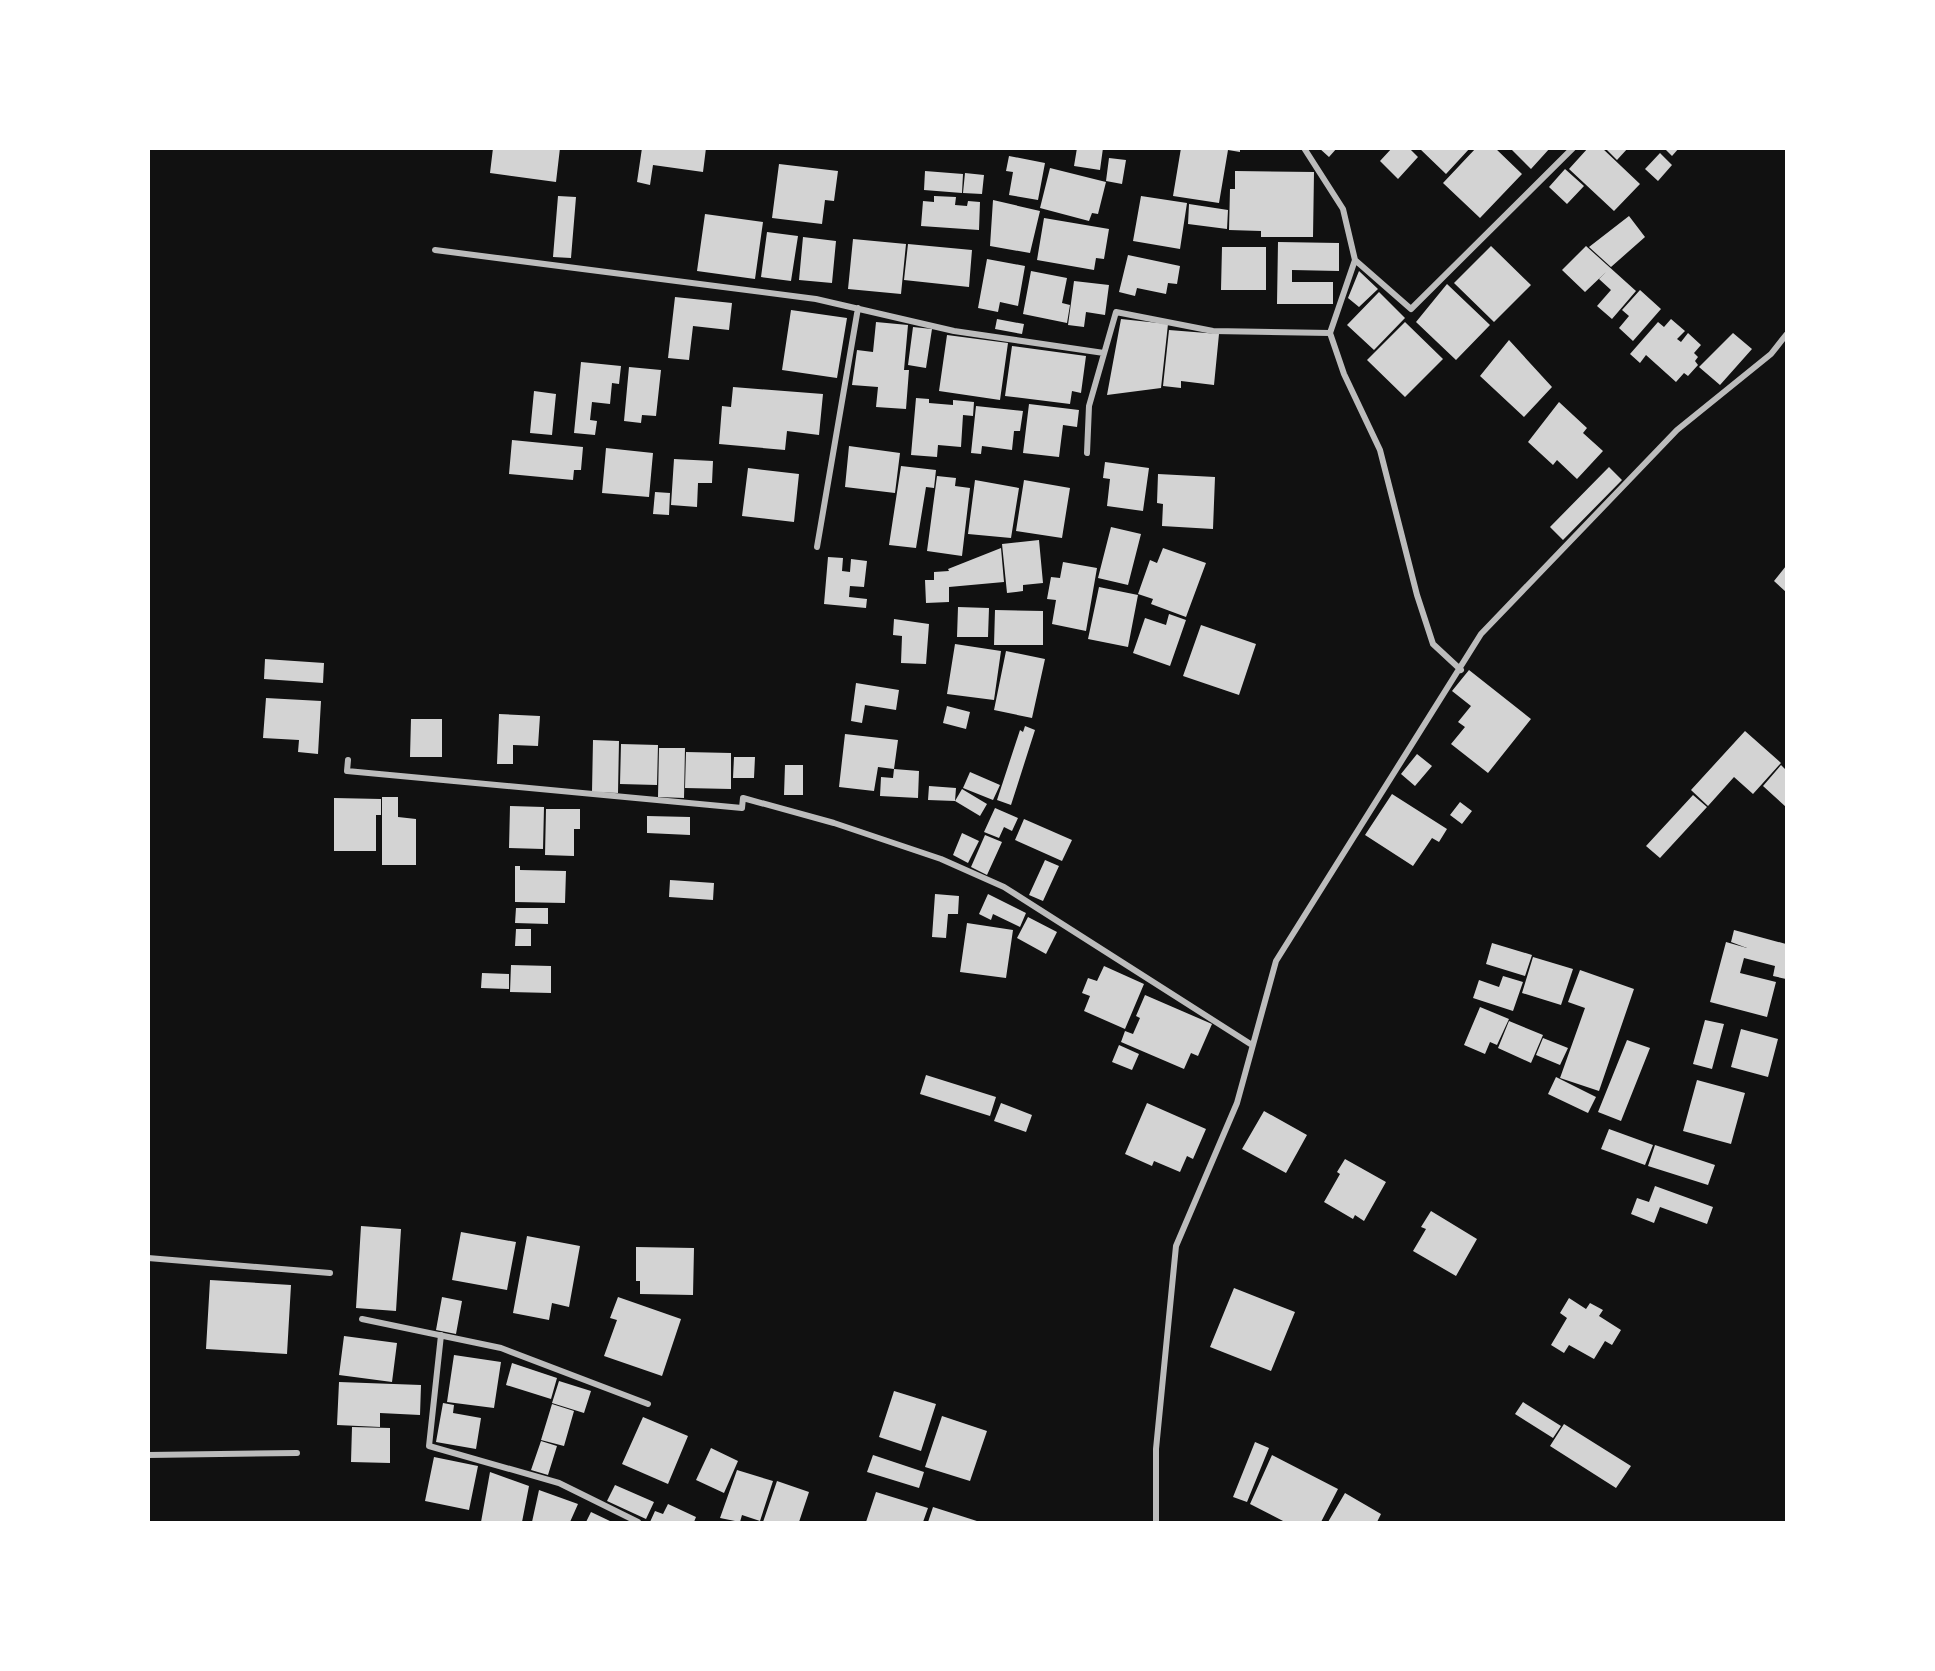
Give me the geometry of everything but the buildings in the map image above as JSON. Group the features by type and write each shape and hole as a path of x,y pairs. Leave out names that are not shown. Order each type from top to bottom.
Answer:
{"street":[{"path":"1304,148 1343,209 1355,260 1330,333 1344,374 1380,450 1417,595 1433,644 1461,670"},
{"path":"1355,260 1411,309 1573,148"},
{"path":"435,250 816,298 954,331 1104,353"},
{"path":"817,547 858,308"},
{"path":"1087,453 1089,406 1116,312 1213,331 1330,333"},
{"path":"1156,1522 1156,1449 1176,1246 1237,1103 1276,961 1482,634 1575,534 1677,430 1771,354 1786,335"},
{"path":"348,760 347,771 742,808 743,798 834,823 941,859 1005,887 1252,1045"},
{"path":"148,1258 330,1273"},
{"path":"362,1318 501,1348 648,1404"},
{"path":"441,1335 429,1446 558,1483 638,1522"},
{"path":"148,1455 297,1453"}]}
